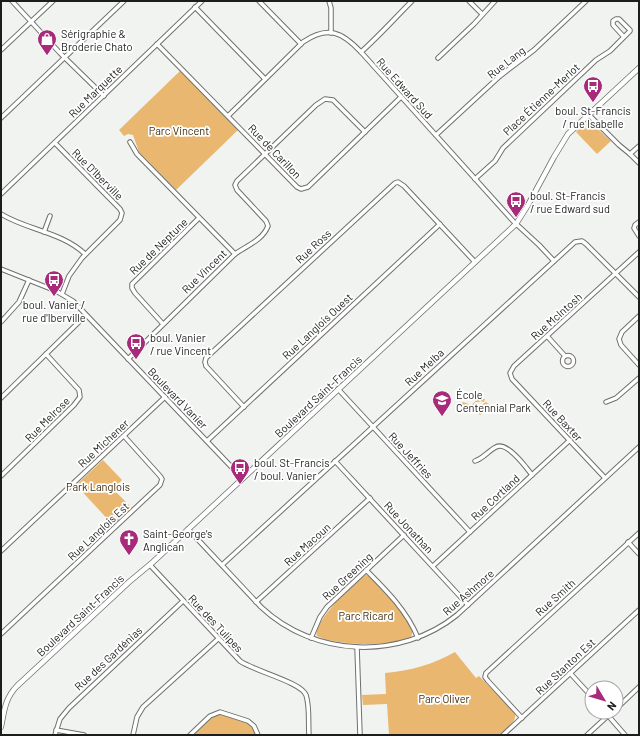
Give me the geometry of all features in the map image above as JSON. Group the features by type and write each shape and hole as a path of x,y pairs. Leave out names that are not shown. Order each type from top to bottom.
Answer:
{"street":[{"path":"12,1 104,96"},
{"path":"1,50 53,1"},
{"path":"1,118 124,1"},
{"name":"Rue Marquette","path":"1,194 202,1"},
{"path":"259,1 301,44"},
{"path":"228,116 301,44 315,36 331,33 332,8 329,1"},
{"path":"361,52 412,1"},
{"path":"470,1 482,14"},
{"path":"438,58 474,24 495,1"},
{"name":"Rue Lang","path":"436,135 500,76 534,50 586,1"},
{"path":"195,7 265,79"},
{"path":"616,19 620,19 630,30 624,37 613,25 612,22 616,19"},
{"name":"Rue Edward Sud","path":"331,33 347,38 361,52 516,224 554,261"},
{"name":"Place Étienne-Merlot","path":"475,179 495,161 503,148 596,60 608,53 624,37"},
{"name":"Rue de Carillon","path":"157,44 297,187 303,189 308,187 401,97"},
{"name":"Boulevard Saint-Francis","path":"1,727 3,706 8,696 16,686 129,582 150,565 516,224 564,139 639,68"},
{"path":"235,254 258,239 267,230 268,226 266,221 238,192 236,185 238,179 316,105 325,99 335,101 365,132"},
{"path":"589,115 621,148 639,163"},
{"name":"Rue Vincent","path":"128,358 235,254 137,154 130,142"},
{"name":"Rue D'Iberville","path":"55,143 120,209 122,213 118,222 84,254 69,276 62,294"},
{"path":"630,154 639,146"},
{"name":"Rue Ross","path":"244,407 206,366 206,358 394,182 402,184 475,262"},
{"path":"1,214 73,245 84,254"},
{"path":"44,232 50,216"},
{"name":"Rue de Neptune","path":"163,324 135,293 132,288 132,284 199,218"},
{"path":"639,222 634,228 639,236"},
{"name":"Rue Langlois Ouest","path":"207,441 440,224"},
{"name":"Rue Melba","path":"222,565 574,243 582,241 639,297"},
{"name":"Rue McIntosh","path":"510,372 512,368 639,252"},
{"name":"Boulevard Vanier","path":"1,269 62,294 73,302 242,478"},
{"path":"1,322 16,305 29,280"},
{"path":"1,398 86,315"},
{"path":"639,316 622,332 619,339 621,345 639,365"},
{"path":"547,336 565,356"},
{"name":"Rue Melrose","path":"1,476 74,405 80,397 79,390 46,354"},
{"name":"Rue Baxter","path":"510,372 512,379 606,478"},
{"path":"606,402 616,398 639,378"},
{"name":"Rue Jeffries","path":"338,389 470,532"},
{"name":"Rue Michener","path":"1,551 165,397"},
{"name":"Rue Langlois Est","path":"2,632 160,485 162,479 160,476 124,436"},
{"name":"Rue Cortland","path":"433,566 570,440"},
{"path":"475,461 482,458 497,446 504,446 532,475"},
{"name":"Rue Ashmore","path":"188,529 256,602 282,624 311,638 333,644 358,647 387,646 418,638 448,622 639,447"},
{"name":"Rue Jonathan","path":"335,461 468,605"},
{"name":"Rue Macoun","path":"256,602 370,498"},
{"name":"Rue Smith","path":"522,718 488,681 485,675 639,532"},
{"name":"Rue Greening","path":"311,638 324,610 404,535"},
{"path":"628,542 639,554"},
{"name":"Rue des Tulipes","path":"150,565 237,659 244,664 295,685 303,690 308,705 309,735"},
{"path":"366,570 404,611 413,625 418,638"},
{"name":"Rue des Gardénias","path":"55,735 60,719 68,708 183,601"},
{"name":"Rue Stanton Est","path":"503,735 639,610"},
{"path":"133,735 137,717 143,707 218,639"},
{"path":"358,647 360,735"},
{"path":"570,673 584,688"},
{"path":"624,701 639,687"},
{"path":"190,735 210,716 220,712 248,721 254,726 258,735"},
{"path":"588,735 604,720"},
{"path":"612,720 626,735"},
{"path":"56,730 84,735"}],"green space":[{"name":"Parc Vincent","path":"180,71 238,130 176,190 139,152 133,135 128,134 124,136 119,130"},
{"path":"589,121 611,141 597,154 576,132 585,122"},
{"path":"475,398 485,399 484,402 475,402"},
{"path":"463,402 471,405 475,402 478,407 486,402 491,406 480,415 477,412 476,413 474,408 471,412 470,411 466,414 460,405"},
{"name":"Park Langlois","path":"103,460 122,480 113,489 132,508 113,525 76,485"},
{"name":"Parc Ricard","path":"366,575 370,576 394,602 413,631 411,637 403,640 379,644 364,644 337,642 317,636 317,630 328,612 344,594"},
{"name":"Parc Oliver","path":"455,652 476,678 479,676 515,713 513,723 500,735 389,735 387,704 363,705 362,695 386,694 385,673 404,671 422,666"},
{"path":"215,715 226,715 239,719 250,726 256,735 192,735"}],"place":[{"name":"Sérigraphie & Broderie Chato","path":"47,56"},
{"name":"boul. St-Francis / rue Isabelle","path":"593,103"},
{"name":"boul. St-Francis / rue Edward sud","path":"516,218"},
{"name":"boul. Vanier / rue d'Iberville","path":"54,297"},
{"name":"boul. Vanier / rue Vincent","path":"136,360"},
{"name":"École Centennial Park","path":"442,417"},
{"name":"boul. St-Francis / boul. Vanier","path":"240,485"},
{"name":"Saint-George's Anglican","path":"129,556"}]}
